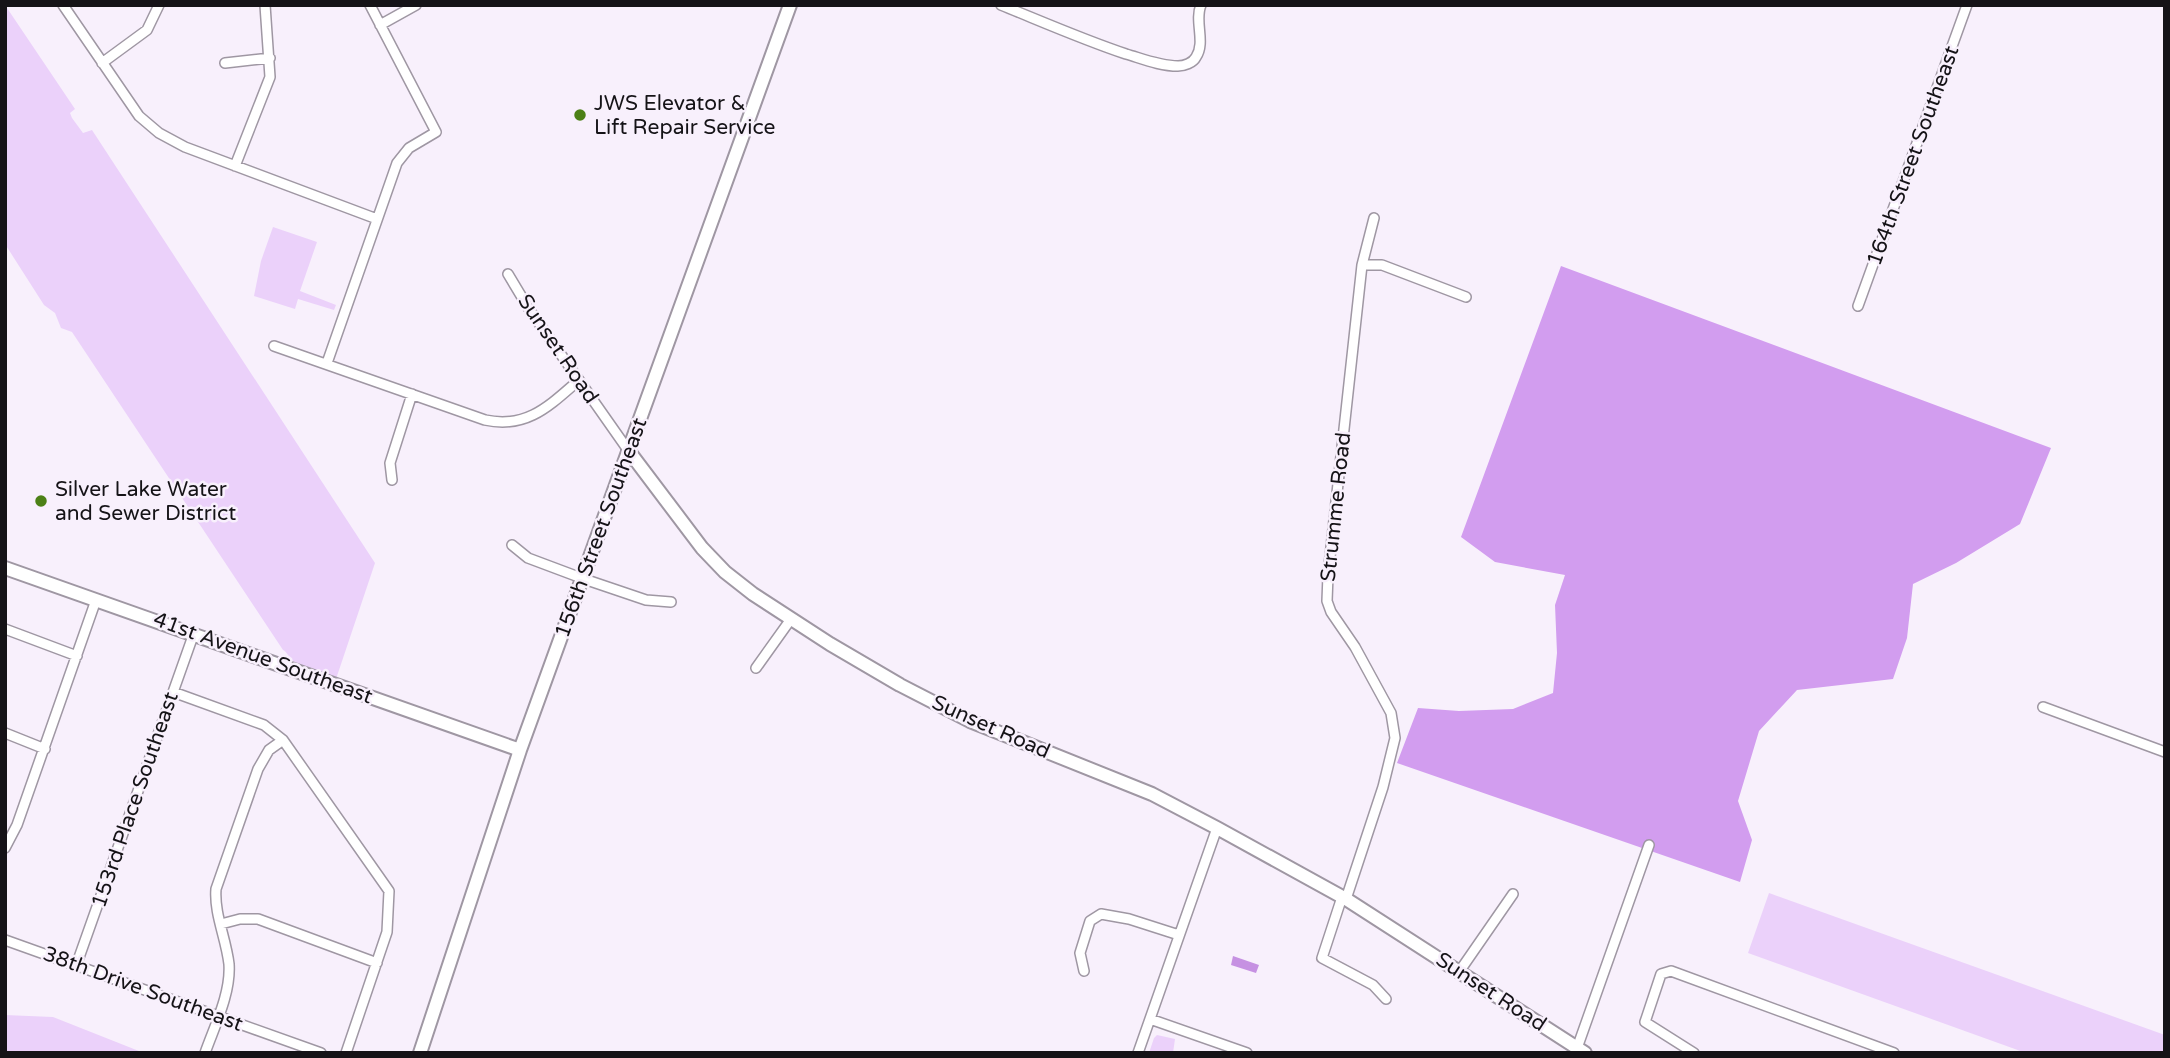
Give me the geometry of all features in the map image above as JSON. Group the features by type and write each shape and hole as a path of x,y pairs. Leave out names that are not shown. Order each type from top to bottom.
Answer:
{"street":[{"path":"63,5 139,116 159,133 185,147 377,219"},
{"path":"102,63 147,30 159,5"},
{"path":"235,166 270,77 265,5"},
{"path":"327,363 397,163 409,148 436,132 370,5"},
{"path":"380,25 416,5"},
{"name":"156th Street Southeast","path":"420,1053 520,750 790,5"},
{"path":"1001,5 1097,44 1154,63 1180,66 1191,63 1198,56 1198,13 1201,5"},
{"name":"164th Street Southeast","path":"1858,306 1967,5"},
{"path":"225,63 270,58"},
{"name":"Strumme Road","path":"1374,218 1362,265 1329,561 1328,601 1331,612 1355,647 1391,713 1395,738 1384,787 1322,958 1373,985 1386,999"},
{"path":"1362,265 1382,265 1466,297"},
{"name":"Sunset Road","path":"508,274 529,309 628,450 710,556 753,594 900,685 970,721 1152,794 1344,898 1579,1051"},
{"path":"275,346 504,424 528,418 551,404 579,380"},
{"path":"392,480 390,463 412,394"},
{"path":"512,545 528,558 584,579 646,600 671,602"},
{"name":"41st Avenue Southeast","path":"5,568 520,750"},
{"path":"5,848 45,749 96,600"},
{"path":"756,668 791,619"},
{"path":"5,629 77,656"},
{"name":"153rd Place Southeast","path":"76,966 194,633"},
{"path":"173,692 264,725 283,740 389,891 387,932 346,1053"},
{"path":"2043,707 2165,752"},
{"path":"5,733 45,749"},
{"path":"205,1053 227,986 229,965 215,896 258,769 269,750 283,740"},
{"path":"1138,1053 1217,828"},
{"path":"1579,1051 1648,845"},
{"path":"1459,972 1513,894"},
{"path":"1084,971 1080,953 1090,921 1101,914 1129,919 1179,935"},
{"path":"221,924 240,919 258,919 377,963"},
{"name":"38th Drive Southeast","path":"5,940 321,1053"},
{"path":"1694,1053 1645,1022 1661,974 1671,971 1894,1053"},
{"path":"1150,1019 1247,1053"}],"shaded area":[{"path":"5,5 75,109 70,113 72,118 83,133 92,130 375,563 336,679 300,666 283,650 72,332 61,328 55,313 44,305 5,244"},
{"path":"273,227 317,242 300,291 336,305 334,310 298,299 295,309 254,296 261,261"},
{"path":"1561,266 2051,448 2020,524 1956,563 1913,584 1907,638 1893,679 1797,690 1759,731 1738,801 1752,840 1740,882 1397,763 1418,708 1459,711 1513,709 1553,693 1557,653 1555,605 1565,575 1495,562 1461,537"},
{"path":"1769,893 2165,1035 2165,1053 2026,1053 1748,953"},
{"path":"1233,956 1259,965 1256,973 1231,965"},
{"path":"5,1015 53,1017 144,1053 5,1053"},
{"path":"1157,1035 1175,1039 1173,1053 1149,1053"}],"place":[{"name":"JWS Elevator & Lift Repair Service","path":"580,115"},
{"name":"Silver Lake Water and Sewer District","path":"41,501"}]}
